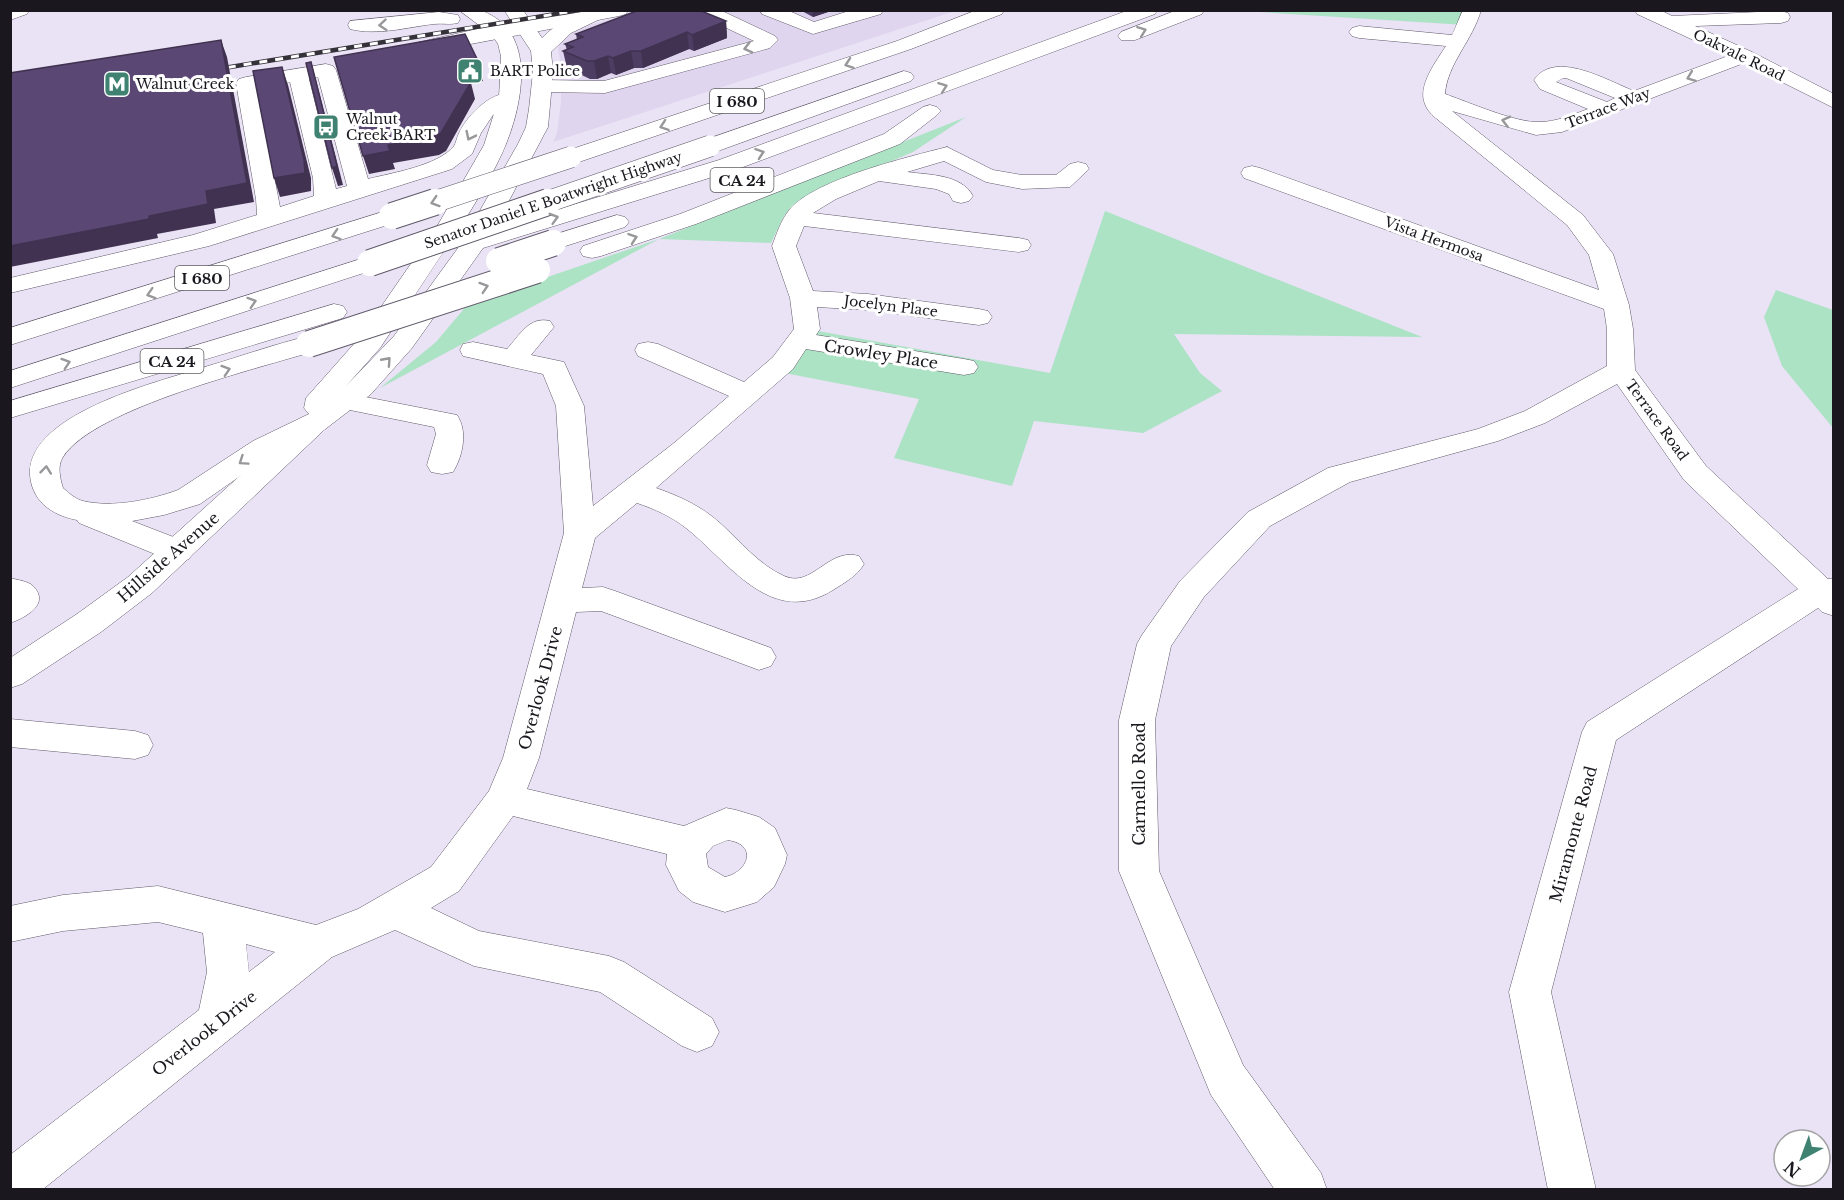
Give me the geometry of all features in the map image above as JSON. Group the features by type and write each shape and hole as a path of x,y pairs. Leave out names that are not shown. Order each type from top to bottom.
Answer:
{"main road":[{"path":"10,15 20,10"},
{"path":"72,509 109,512 154,508 189,497 263,447 314,424 361,388 404,342 474,243 537,127 542,86 541,51 513,10"},
{"path":"314,424 320,398 371,342 451,223 495,145 509,98 511,57 508,44 499,31 477,11 451,19 409,48 499,31 526,26 619,10"},
{"path":"769,10 813,28 874,10"},
{"path":"451,223 454,240 474,243 718,168 1148,10"},
{"name":"CA 24","path":"10,410 334,312 740,181 958,101 1195,10"},
{"path":"1434,98 1443,69 1472,10"},
{"name":"Oakvale Road","path":"1644,10 1745,56 1833,102"},
{"name":"I 680","path":"10,337 392,216 1004,12"},
{"path":"542,86 605,87 763,44 768,40 710,14"},
{"path":"541,51 564,28 593,15"},
{"path":"357,25 370,26 414,16 451,19"},
{"path":"1670,22 1781,17"},
{"path":"1359,32 1458,41"},
{"name":"Terrace Way","path":"1434,98 1486,116 1536,129 1562,126 1745,56"},
{"path":"269,220 268,199 246,83 326,70 359,189"},
{"name":"Senator Daniel E Boatwright Highway","path":"10,380 370,263 920,72"},
{"path":"1607,109 1547,85 1544,81 1559,72 1569,72 1634,99"},
{"path":"298,75 324,178 326,200"},
{"path":"10,286 65,264 200,241 269,220 422,165 444,164 464,149 470,132 486,111 509,98"},
{"name":"Terrace Road","path":"1434,98 1436,105 1444,115 1575,220 1601,254 1616,305 1620,329 1621,370 1695,473 1829,595"},
{"path":"178,551 72,509 49,493 43,474 48,455 66,436 98,414 136,399 688,219 882,144 930,111"},
{"path":"580,533 633,491 783,363 807,329 803,298 784,246 801,211 824,196 877,175 921,159 947,154 986,175 1022,182 1062,182 1078,169"},
{"name":"Vista Hermosa","path":"1252,173 1616,305"},
{"path":"877,175 941,183 958,190 961,196"},
{"path":"796,218 1019,245"},
{"name":"Jocelyn Place","path":"803,298 868,302 979,317"},
{"path":"473,350 513,359 541,327"},
{"name":"Crowley Place","path":"799,340 964,367"},
{"path":"648,350 748,394"},
{"name":"Overlook Drive","path":"10,1185 317,944 372,922 445,879 504,799 521,758 580,533 570,406 554,368 513,359"},
{"name":"Carmello Road","path":"1304,1190 1227,1080 1139,871 1137,720 1154,644 1192,589 1259,519 1339,475 1488,435 1535,417 1621,370"},
{"path":"345,401 447,421 450,434 442,465"},
{"name":"Hillside Avenue","path":"10,675 89,623 140,585 314,424"},
{"path":"633,491 671,503 698,520 762,579 786,589 807,590 848,564"},
{"path":"10,589 21,594 22,603 10,611"},
{"name":"Miramonte Road","path":"1572,1190 1530,992 1600,732 1829,595"},
{"path":"562,602 603,599 759,657"},
{"path":"10,734 135,745"},
{"path":"504,799 691,844"},
{"path":"10,924 63,913 158,904 317,944"},
{"path":"395,910 474,948 609,975 697,1032"},
{"path":"216,1023 226,998 230,964 221,920"}],"shaded area":[{"path":"669,11 955,11 553,142 557,133 561,102 561,66 558,49 561,41 581,27 608,20"}],"green space":[{"path":"1243,11 1472,11 1466,25"},
{"path":"966,117 913,152 792,206 784,216 771,243 659,239"},
{"path":"1105,211 1422,337 1174,334 1200,373 1222,391 1143,433 1034,421 1012,486 894,458 919,399 774,371 807,329 1050,373"},
{"path":"659,239 380,388 436,342 468,304"},
{"path":"1776,290 1833,310 1833,428 1782,366 1764,317"}],"building":[{"path":"639,10 699,10 726,21 692,35 687,32 641,51 631,51 613,58 608,56 587,61 563,51 573,47 565,44 583,37 576,34"},
{"path":"465,34 479,63 464,66 471,82 441,133 434,137 388,145 390,151 363,156 334,57"},
{"path":"221,40 247,183 206,191 208,204 149,216 149,219 10,246 10,73"},
{"path":"311,62 337,166 332,168 306,63"},
{"path":"282,67 305,173 274,178 253,71"}],"railway":[{"path":"212,70 580,10"}],"place":[{"name":"BART Police","path":"470,71"},
{"name":"Walnut Creek","path":"117,84"},
{"name":"Walnut Creek BART","path":"326,127"}]}
